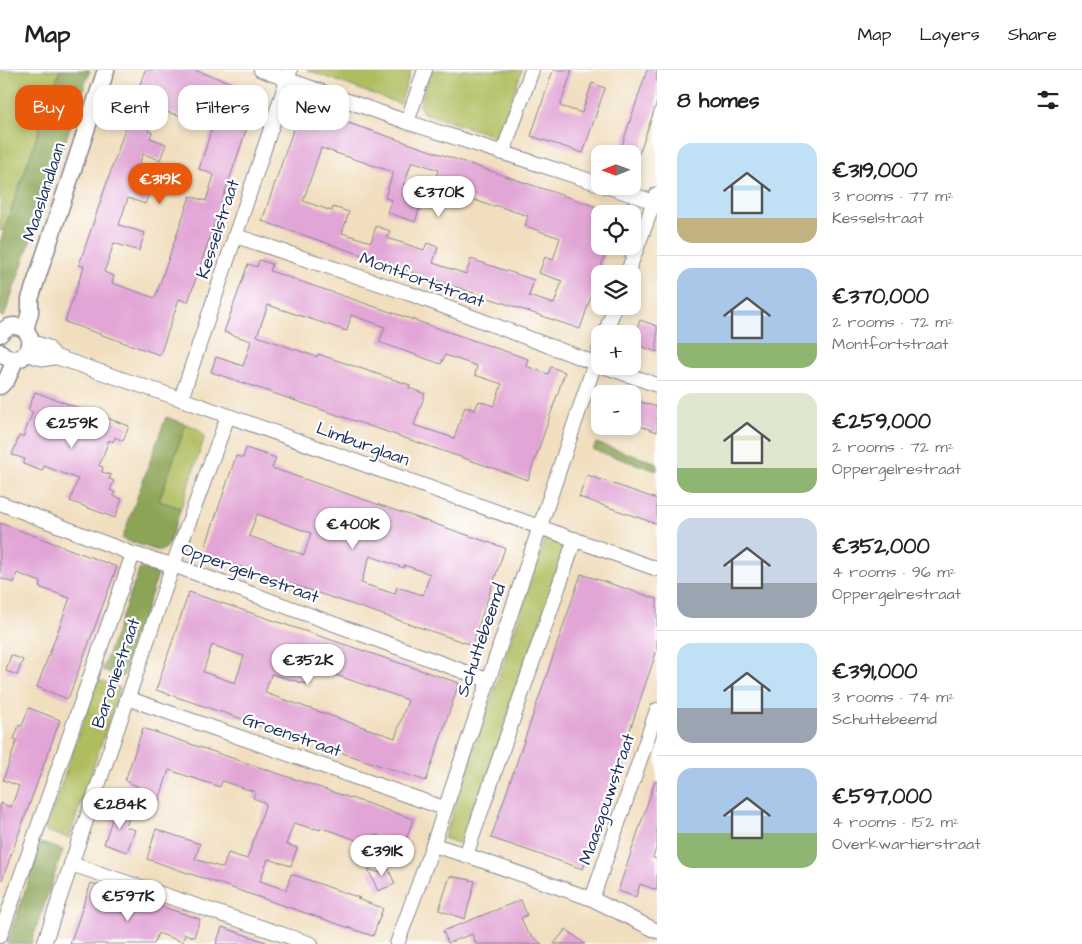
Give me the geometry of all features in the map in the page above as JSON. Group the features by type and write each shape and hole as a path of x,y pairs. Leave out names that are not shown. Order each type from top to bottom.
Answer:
{"street":[{"name":"Maaslandlaan","path":"0,386 7,378 11,343 30,312 30,299 106,70"},
{"path":"261,70 289,74 407,122 591,181"},
{"path":"407,122 425,70"},
{"path":"503,152 532,70"},
{"name":"Kesselstraat","path":"181,399 289,74"},
{"path":"631,265 656,198 641,194"},
{"name":"Montfortstraat","path":"236,236 408,293 591,362"},
{"name":"Limburglaan","path":"11,343 44,359 56,358 181,399 657,569"},
{"name":"Schuttebeemd","path":"397,944 433,845 540,527 595,375"},
{"name":"Montfortstraat","path":"628,375 657,385"},
{"name":"Baroniestraat","path":"44,944 173,565 228,416"},
{"name":"Oppergelrestraat","path":"0,503 133,554 173,565 487,680"},
{"path":"466,855 575,539"},
{"name":"Baroniestraat","path":"0,936 133,554"},
{"name":"Groenstraat","path":"128,698 444,808"},
{"name":"Maasgouwstraat","path":"592,899 657,710"},
{"path":"433,845 592,899 657,931"},
{"path":"72,864 311,944"}],"green space":[{"path":"0,70 60,70 55,85 15,85 15,130 39,130 4,230 0,231"},
{"path":"60,70 90,70 83,90 83,85 55,85"},
{"path":"307,70 411,70 400,104"},
{"path":"431,70 522,70 498,137 423,113 420,105"},
{"path":"39,130 69,130 4,317 0,316 0,242"},
{"path":"166,417 186,424 159,501 181,508 168,546 163,550 156,550 122,539"},
{"path":"186,424 200,431 204,439 181,508 159,501"},
{"path":"596,443 657,463 657,471 593,450"},
{"path":"547,534 567,542 464,845 444,838"},
{"path":"140,568 158,574 123,677 102,670"},
{"path":"98,680 120,688 69,838 45,831"},
{"path":"41,843 63,850 31,944 7,944"}],"building":[{"path":"145,70 194,70 238,85 178,85 178,115 168,112 168,85 140,85"},
{"path":"553,70 572,70 560,106 582,113 592,83 605,88 583,153 531,136"},
{"path":"647,70 657,70 657,101 641,148 641,145 622,145"},
{"path":"349,123 591,205 591,255 605,255 602,265 591,265 591,296 580,329 262,221 293,130 349,130","holes":["321,148 393,172 385,198 392,200 387,212 415,222 425,192 404,185 412,161 438,170 433,185 494,207 495,205 528,216 525,226 560,238 553,260 545,257 539,273 562,281 554,304 529,296 534,280 471,259 466,274 433,263 438,247 427,243 424,250 387,238 390,231 376,226 371,242 342,233 349,212 333,207 332,211 303,201"]},
{"path":"125,130 149,130 152,132 150,138 166,144 160,160 143,154 133,182 150,188 148,196 145,204 128,198 119,225 145,233 139,251 114,243 104,272 114,276 112,283 155,298 190,196 206,201 214,175 199,169 211,130 246,130 188,302 179,299 160,355 65,322 84,266 79,265"},
{"path":"259,260 272,264 270,271 528,359 526,366 548,374 551,367 565,372 528,480 211,372 216,357 243,366 251,341 224,332 248,264 257,267","holes":["268,305 347,331 351,315 385,327 379,342 441,364 445,355 477,366 475,375 502,384 494,406 479,401 475,410 465,407 454,438 414,425 425,394 409,388 410,385 318,354 317,357 257,336"]},
{"path":"640,320 657,326 657,352 641,346 641,325 638,325"},
{"path":"35,392 129,426 123,441 115,437 113,442 109,440 99,466 103,467 102,472 111,475 109,479 114,481 110,490 115,492 113,496 122,499 115,518 70,501 78,479 44,466 42,471 23,464 25,459 12,455 19,436 23,437 33,412 28,410"},
{"path":"641,402 657,407 657,432 641,426"},
{"path":"246,448 276,458 272,468 505,548 472,645 203,554 236,456 243,458","holes":["257,514 311,533 304,555 249,536","370,556 404,568 404,565 430,574 423,595 397,587 395,594 361,583"]},
{"path":"587,475 657,499 657,524 579,497"},
{"path":"0,523 117,567 68,699 37,687 70,598 39,587 41,582 17,573 14,583 0,578"},
{"path":"581,574 657,599 657,650 583,869 491,838"},
{"path":"189,592 459,683 426,781 156,690","holes":["212,645 244,656 235,683 203,672","313,667 408,700 395,738 265,693 271,674 306,684"]},
{"path":"11,655 23,660 17,675 6,671"},
{"path":"29,708 60,720 2,880 0,880 0,803 11,807 19,786 3,780 17,740 14,739 19,725 22,726"},
{"path":"143,728 413,819 404,846 375,835 382,852 361,845 361,842 335,832 321,828 320,830 314,829 294,823 286,844 297,848 291,866 268,859 260,881 286,890 291,874 383,908 373,936 147,859 156,829 200,844 195,859 223,868 228,853 247,859 266,803 253,798 255,792 222,781 220,787 169,770 156,809 133,800 137,786 125,781"},
{"path":"655,781 657,781 657,845 653,858 657,859 657,890 640,884 636,897 618,891"},
{"path":"117,804 132,809 126,827 135,830 127,852 104,844"},
{"path":"384,858 395,884 378,891 368,869 380,873"},
{"path":"450,876 475,881 465,919 439,910"},
{"path":"91,883 113,890 108,909 130,914 135,898 200,919 194,937 185,934 183,942 158,933 154,944 70,944"},
{"path":"521,900 527,915 521,918 527,932 542,944 476,944 472,934 448,943 443,931"},
{"path":"222,927 266,942 266,944 216,944"},
{"path":"566,929 585,944 554,944"}]}
